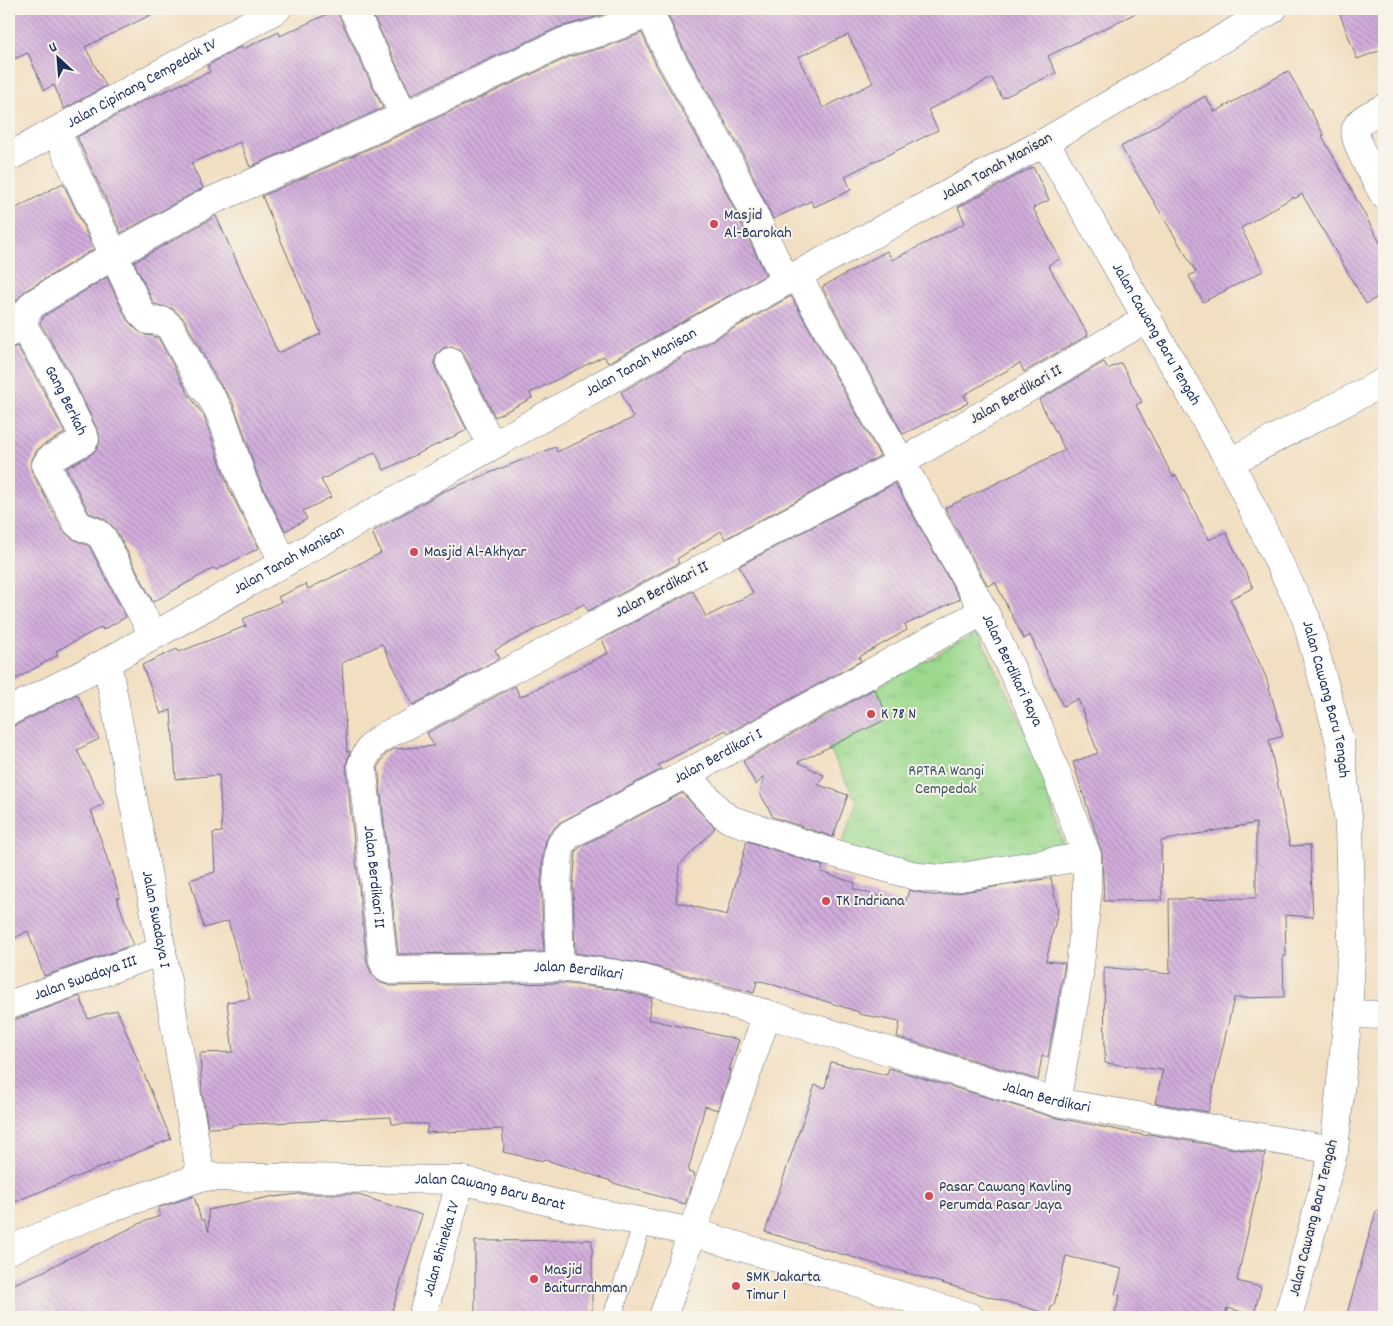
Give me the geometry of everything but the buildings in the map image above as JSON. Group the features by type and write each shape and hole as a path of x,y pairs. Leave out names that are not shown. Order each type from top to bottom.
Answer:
{"street":[{"name":"Jalan Cipinang Cempedak IV","path":"9,157 277,9"},
{"path":"353,9 404,116"},
{"name":"Jalan Tanah Manisan","path":"9,711 107,662 791,278 1045,142 1273,9"},
{"path":"16,330 33,304 114,255 207,203 404,116 564,42 604,31 655,11"},
{"name":"Jalan Berdikari Raya","path":"655,11 670,57 726,154 791,278 900,463 984,611 1038,725 1087,856 1086,898 1079,974 1056,1102"},
{"path":"1384,108 1362,120 1356,127 1355,133 1367,165 1384,195"},
{"path":"56,131 141,313 148,320 163,321 170,327 203,387 222,415 244,482 284,563"},
{"name":"Jalan Cawang Baru Tengah","path":"1045,142 1230,462 1306,618 1340,742 1349,826 1352,942 1348,1014 1334,1150 1288,1317"},
{"name":"Jalan Berdikari II","path":"386,968 383,962 362,775 362,764 366,750 381,737 404,727 900,463 1148,318"},
{"name":"Gang Berkah","path":"16,330 56,380 85,439 50,459 46,465 77,523 81,527 97,531 102,537 154,635"},
{"path":"450,362 492,446"},
{"path":"1230,462 1384,382"},
{"name":"Jalan Berdikari I","path":"560,966 556,886 561,844 570,834 686,774 984,611"},
{"name":"Jalan Swadaya I","path":"107,662 162,951 201,1177"},
{"path":"686,774 718,810 729,819 826,851 919,877 942,879 961,877 1087,856"},
{"name":"Jalan Swadaya III","path":"9,1005 162,951"},
{"name":"Jalan Berdikari","path":"386,968 396,970 560,966 642,979 767,1014 1056,1102 1334,1150"},
{"path":"663,1317 767,1014"},
{"path":"1348,1014 1384,1015"},
{"name":"Jalan Cawang Baru Barat","path":"9,1250 101,1211 201,1177 461,1180 692,1232 970,1317"},
{"name":"Jalan Bhineka IV","path":"422,1317 461,1180"}],"lane":[{"path":"612,1317 643,1222"}],"green space":[{"name":"RPTRA Wangi Cempedak","path":"978,632 1036,753 1066,854 939,874 840,848 857,802 815,721"}],"place":[{"name":"Masjid Al-Barokah","path":"714,224"},
{"name":"Masjid Al-Akhyar","path":"414,552"},
{"name":"K 78 N","path":"871,714"},
{"name":"TK Indriana","path":"826,901"},
{"name":"Pasar Cawang Kavling Perumda Pasar Jaya","path":"929,1196"},
{"name":"Masjid Baiturrahman","path":"534,1279"},
{"name":"SMK Jakarta Timur 1","path":"736,1286"}]}
